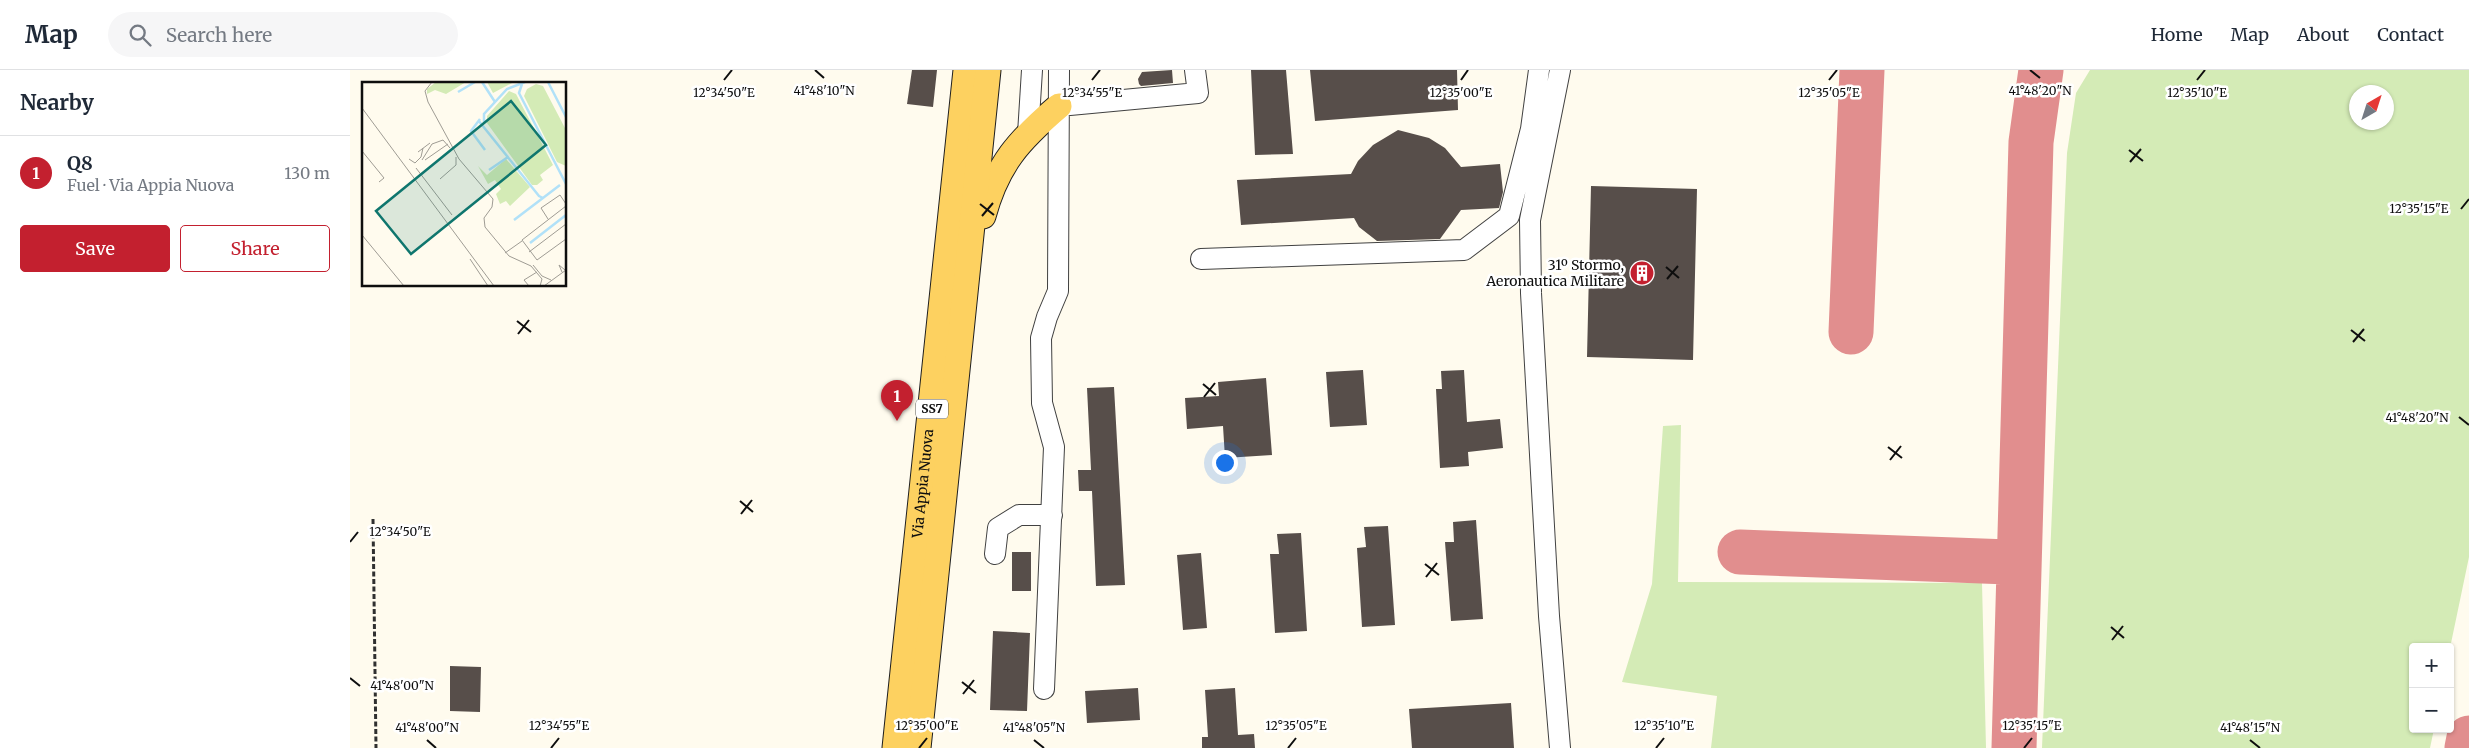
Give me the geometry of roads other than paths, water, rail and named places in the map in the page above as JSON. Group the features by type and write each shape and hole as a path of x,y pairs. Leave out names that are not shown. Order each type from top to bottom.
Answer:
{"main road":[{"name":"Via Appia Nuova","path":"895,748 966,70"},
{"name":"Via Appia Nuova","path":"918,748 988,70"},
{"path":"965,287 991,191 1004,162 1028,134 1059,106"}],"street":[{"path":"1028,134 1032,70"},
{"path":"1044,689 1054,447 1042,403 1041,338 1047,316 1058,291 1059,70"},
{"path":"1059,106 1198,93 1195,70"},
{"path":"1202,260 1464,250 1509,216 1531,128 1538,70"},
{"path":"1560,70 1530,220 1531,293 1549,616 1560,748"},
{"path":"995,554 998,528 1020,515 1052,514"}],"place":[{"name":"31º Stormo, Aeronautica Militare","path":"1642,273"},
{"name":"Q8","path":"897,421"}]}
